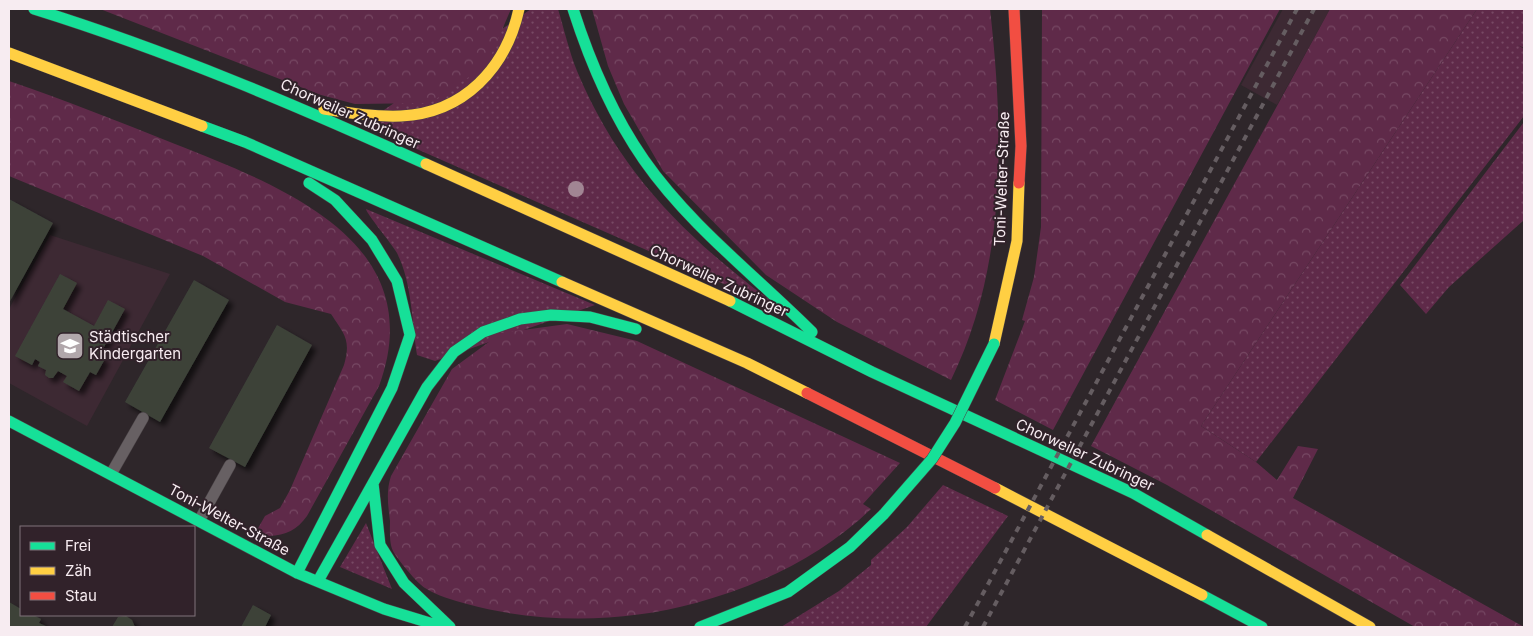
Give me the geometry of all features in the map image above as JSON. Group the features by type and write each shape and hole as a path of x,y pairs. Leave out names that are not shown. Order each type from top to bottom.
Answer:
{"main road":[{"name":"Chorweiler Zubringer","path":"34,9 114,34 291,103 758,314 872,372 1133,493 1370,627"},
{"path":"291,103 358,114 411,115 447,105 466,95 493,73 511,42 517,26 519,9"},
{"path":"573,9 586,52 604,96 659,180 828,350"},
{"name":"Toni-Welter-Straße","path":"700,627 788,592 850,547 884,514 932,459 955,423 994,344 1017,241 1021,146 1014,9"},
{"path":"9,53 245,142 747,363 1096,539 1262,627"},
{"path":"245,142 335,200 372,240 397,281 410,335 392,388 297,573"},
{"path":"318,581 427,386 454,352 482,332 520,319 551,315 590,317 747,363"},
{"name":"Toni-Welter-Straße","path":"9,421 297,573 384,609 443,627"},
{"path":"373,484 380,545 404,583 450,627"}],"lane":[{"path":"111,474 143,418"},
{"path":"199,521 230,465"}],"shaded area":[{"path":"1283,9 1330,9 1277,105 1241,85"},
{"name":"Städtischer Kindergarten","path":"50,235 170,274 87,426 9,383 9,309"}],"green space":[{"path":"100,9 511,9 487,65 430,103 355,104 321,95"},
{"path":"531,9 558,9 574,63 595,109 615,144 662,205 689,233 750,285 783,310 362,125"},
{"path":"592,9 990,9 998,103 999,151 997,198 992,245 983,291 969,336 951,380 837,322 766,275 663,171 624,104 608,66"},
{"path":"1042,9 1280,9 1053,430 995,400 1025,321 1022,320 1034,277 1041,227"},
{"path":"1330,9 1477,9 1201,426 1256,462 1277,480 1298,446 1318,449 1293,498 1524,627 1415,627 1167,485 1091,446"},
{"path":"1477,9 1524,9 1524,48 1518,45 1524,49 1524,116 1256,462 1201,426"},
{"path":"9,81 113,119 259,179 300,201 337,227 366,257 384,293 390,336 379,386 307,516 295,528 286,533 269,536 257,530 265,516 280,508 290,490 344,365 347,343 340,327 331,314 285,302 203,256 9,176"},
{"path":"1524,122 1524,220 1449,287 1426,314 1400,285"},
{"path":"366,209 595,305 435,361 417,355 409,290 402,265 397,253"},
{"path":"567,324 637,341 900,463 863,504 871,509 832,541 790,567 767,578 696,603 640,614 611,617 552,618 495,611 440,596 422,586 395,555 392,548 388,498 391,476 452,369 501,333"},
{"path":"943,485 1008,516 926,627 781,627 839,591 871,565 871,560 907,527"},
{"path":"366,523 392,589 340,567"}],"building":[{"path":"9,199 53,223 9,303"},
{"path":"60,274 77,283 63,309 94,326 108,300 125,309 99,356 105,359 96,375 90,372 79,391 63,382 67,376 58,371 53,378 49,378 45,375 46,370 38,366 40,362 35,359 32,365 15,356"},
{"path":"194,280 229,300 160,422 125,402"},
{"path":"277,325 312,345 245,467 209,448"},
{"path":"9,602 20,608 20,616 35,616 41,619 39,623 48,627 9,627"},
{"path":"253,605 271,615 265,627 241,627"},
{"path":"126,616 132,620 135,627 112,627 118,617"}],"railway":[{"path":"965,627 1297,9"},
{"path":"983,627 1314,9"}],"traffic: fast":[{"path":"34,9 84,25 233,80 426,164"},
{"path":"573,9 603,87 632,142 644,160 662,184 703,229 812,332"},
{"path":"202,126 245,142 562,282"},
{"path":"297,573 392,388 410,335 397,281 372,240 335,200 309,183"},
{"path":"730,301 872,372 1133,493 1207,535"},
{"path":"318,581 427,387 454,352 483,332 520,319 551,315 590,317 636,329"},
{"path":"884,514 932,459 955,423 994,344"},
{"path":"9,421 297,573 384,609 443,627"},
{"path":"373,483 380,545 404,583 450,627"},
{"path":"700,627 788,592 850,547 884,514"},
{"path":"1202,595 1262,627"}],"traffic: slow":[{"path":"324,109 372,115 401,116 424,113 444,106 463,96 479,84 493,68 513,30 519,9"},
{"path":"9,53 202,126"},
{"path":"426,164 730,301"},
{"path":"994,344 1017,241 1019,183"},
{"path":"562,282 747,363 807,393"},
{"path":"995,488 1202,595"},
{"path":"1207,535 1370,627"}],"traffic: jam":[{"path":"1014,9 1021,146 1019,183"},
{"path":"807,393 995,488"}],"place":[{"name":"Städtischer Kindergarten","path":"70,346"}]}
